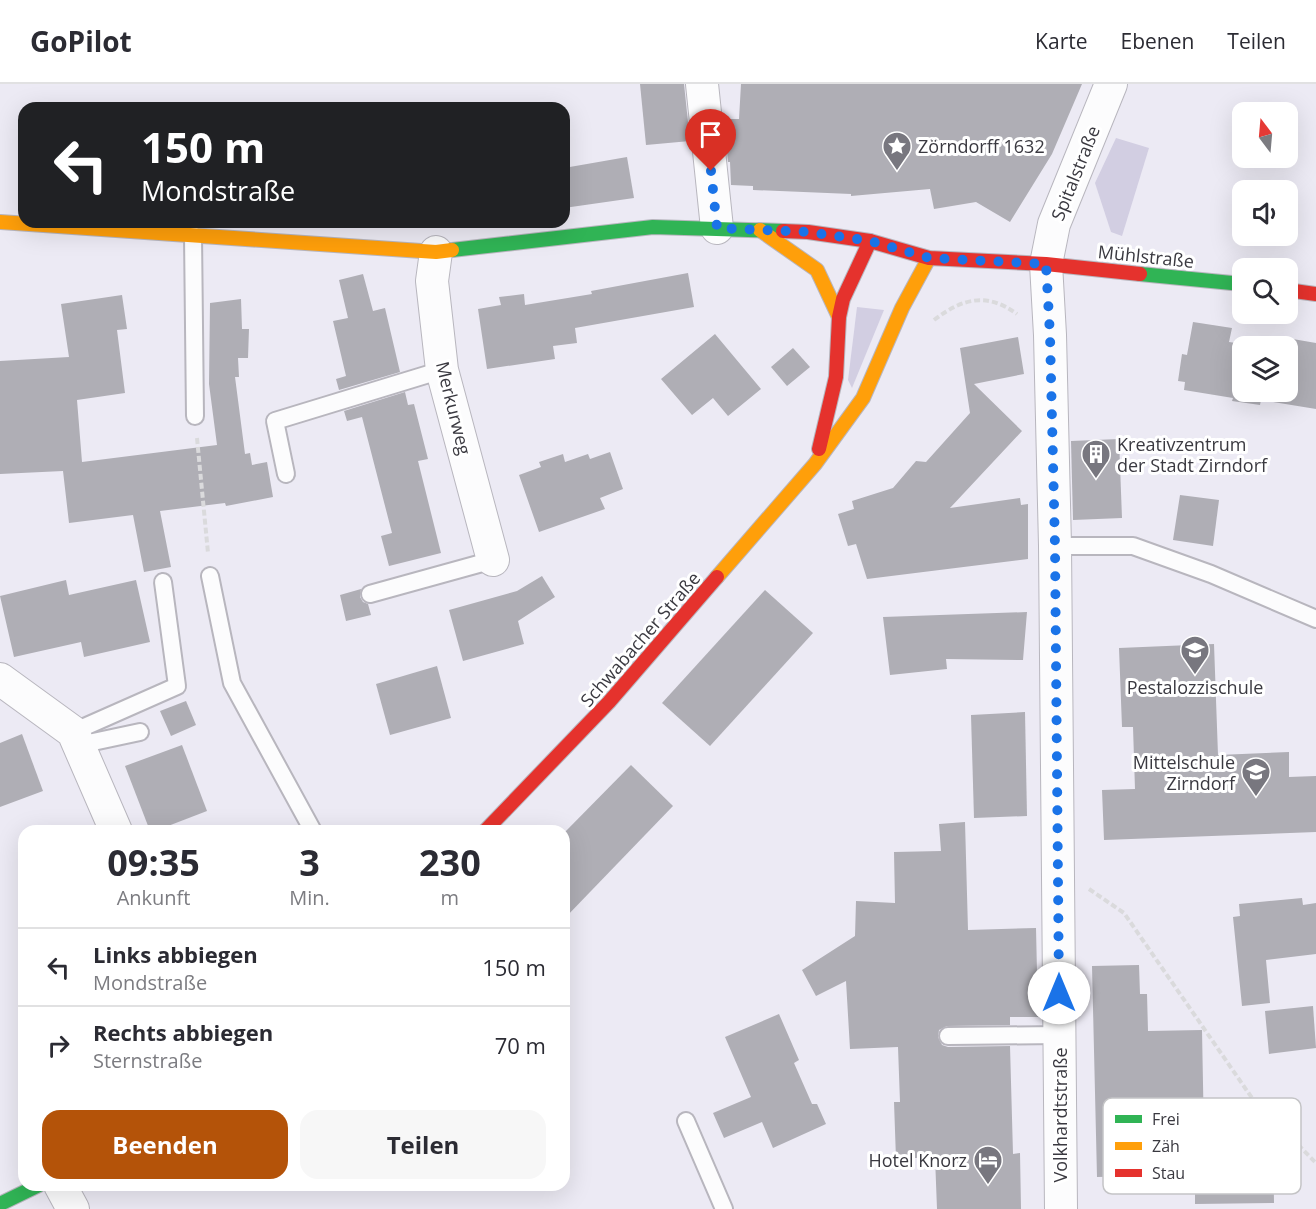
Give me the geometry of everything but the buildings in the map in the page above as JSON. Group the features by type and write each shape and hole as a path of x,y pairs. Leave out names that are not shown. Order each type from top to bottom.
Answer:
{"street":[{"path":"702,84 717,228"},
{"name":"Spitalstraße","path":"1046,264 1054,224 1111,84"},
{"name":"Mühlstraße","path":"0,222 18,223"},
{"name":"Mühlstraße","path":"89,228 436,252 653,227 808,232 870,241 929,258 1046,264 1232,283"},
{"path":"760,230 817,270 839,317"},
{"name":"Schwabacher Straße","path":"815,464 836,377 839,317 843,299 870,241"},
{"name":"Merkurweg","path":"436,252 432,281 442,370 493,560"},
{"name":"Schwabacher Straße","path":"491,825 609,702 815,464 862,398 902,308 929,258"},
{"name":"Volkhardtstraße","path":"1046,264 1055,546 1061,1209"},
{"path":"1298,292 1316,294"},
{"path":"0,679 76,739 113,825"},
{"path":"0,1203 26,1191"},
{"path":"63,1191 73,1209"}],"lane":[{"path":"193,235 195,416"},
{"path":"286,474 275,421 442,370"},
{"path":"1055,546 1134,546 1211,574 1316,620"},
{"path":"370,594 493,560"},
{"path":"210,576 232,683 310,825"},
{"path":"76,739 177,686 163,582"},
{"path":"76,739 140,732"},
{"path":"948,1036 1059,1035"},
{"path":"686,1121 724,1209"}],"path":[{"path":"926,326 944,312 976,299 1002,304 1021,318 1031,336 1050,335"},
{"path":"195,416 210,576"},
{"path":"1058,867 1125,913 1252,1098"},
{"path":"1301,1148 1316,1163"}],"shaded area":[{"path":"1116,138 1149,148 1122,236 1111,232 1095,183"},
{"path":"857,307 884,310 852,388 848,380"}],"traffic: fast":[{"path":"452,250 653,227 783,231"},
{"path":"1140,274 1232,283"},
{"path":"0,1204 27,1191"}],"traffic: slow":[{"path":"0,222 18,223"},
{"path":"87,228 436,252 452,250"},
{"path":"760,230 817,270 839,317"},
{"path":"717,577 815,464 863,398 902,308 929,258"}],"traffic: jam":[{"path":"783,231 808,232 870,241 929,258 1046,264 1140,274"},
{"path":"819,449 836,377 839,317 843,299 870,241"},
{"path":"1298,292 1316,294"},
{"path":"491,825 609,702 717,577"}],"place":[{"name":"Zörndorff 1632","path":"897,172"},
{"name":"Kreativzentrum der Stadt Zirndorf","path":"1096,480"},
{"name":"Pestalozzischule","path":"1195,676"},
{"name":"Mittelschule Zirndorf","path":"1256,798"},
{"name":"Hotel Knorz","path":"988,1186"}],"route":[{"path":"711,171 717,228 808,232 870,241 929,258 1046,264 1055,546 1059,993"}]}
